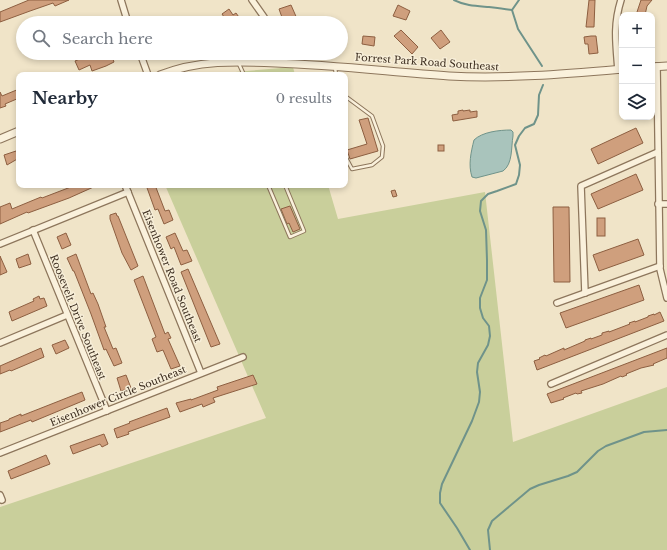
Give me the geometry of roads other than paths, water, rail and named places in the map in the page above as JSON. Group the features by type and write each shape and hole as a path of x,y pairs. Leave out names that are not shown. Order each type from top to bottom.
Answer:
{"street":[{"path":"121,0 126,16"},
{"path":"252,0 263,16"},
{"path":"619,61 615,26 621,0"},
{"path":"143,60 147,72"},
{"name":"Forrest Park Road Southeast","path":"169,72 186,66 238,61 335,66 489,78 619,70"},
{"path":"655,67 667,66"},
{"path":"655,84 658,152 660,266 667,298"},
{"path":"0,139 16,132"},
{"path":"585,293 581,186 658,152"},
{"name":"Eisenhower Road Southeast","path":"126,188 201,373"},
{"path":"0,244 128,192"},
{"path":"658,204 667,204"},
{"name":"Roosevelt Drive Southeast","path":"33,230 107,410"},
{"path":"557,303 660,266"},
{"path":"0,343 68,315"},
{"path":"551,384 667,335"},
{"name":"Eisenhower Circle Southeast","path":"0,453 243,357"}],"lane":[{"path":"238,61 243,72"},
{"path":"335,66 336,72"},
{"path":"348,98 372,116 383,146 382,157 372,165 352,169 348,162"},
{"path":"269,188 290,237 304,231 286,188"}],"water":[{"path":"511,130 513,132 513,136 511,155 506,168 503,171 476,178 472,177 470,163 474,140 486,133"}],"waterway":[{"path":"454,0 471,5 512,10"},
{"path":"512,10 519,0"},
{"path":"512,10 518,29 542,66"},
{"path":"470,550 440,503 440,493 442,484 472,421 479,402 480,392 477,372 478,363 488,345 490,336 489,326 483,318 480,308 480,298 487,280 486,230 480,211 481,201 488,194 516,184 520,165 515,145 525,128 534,124 538,115 539,95 543,85"},
{"path":"490,550 488,530 492,521 530,489 577,472 598,451 606,446 644,432 667,430"}]}
